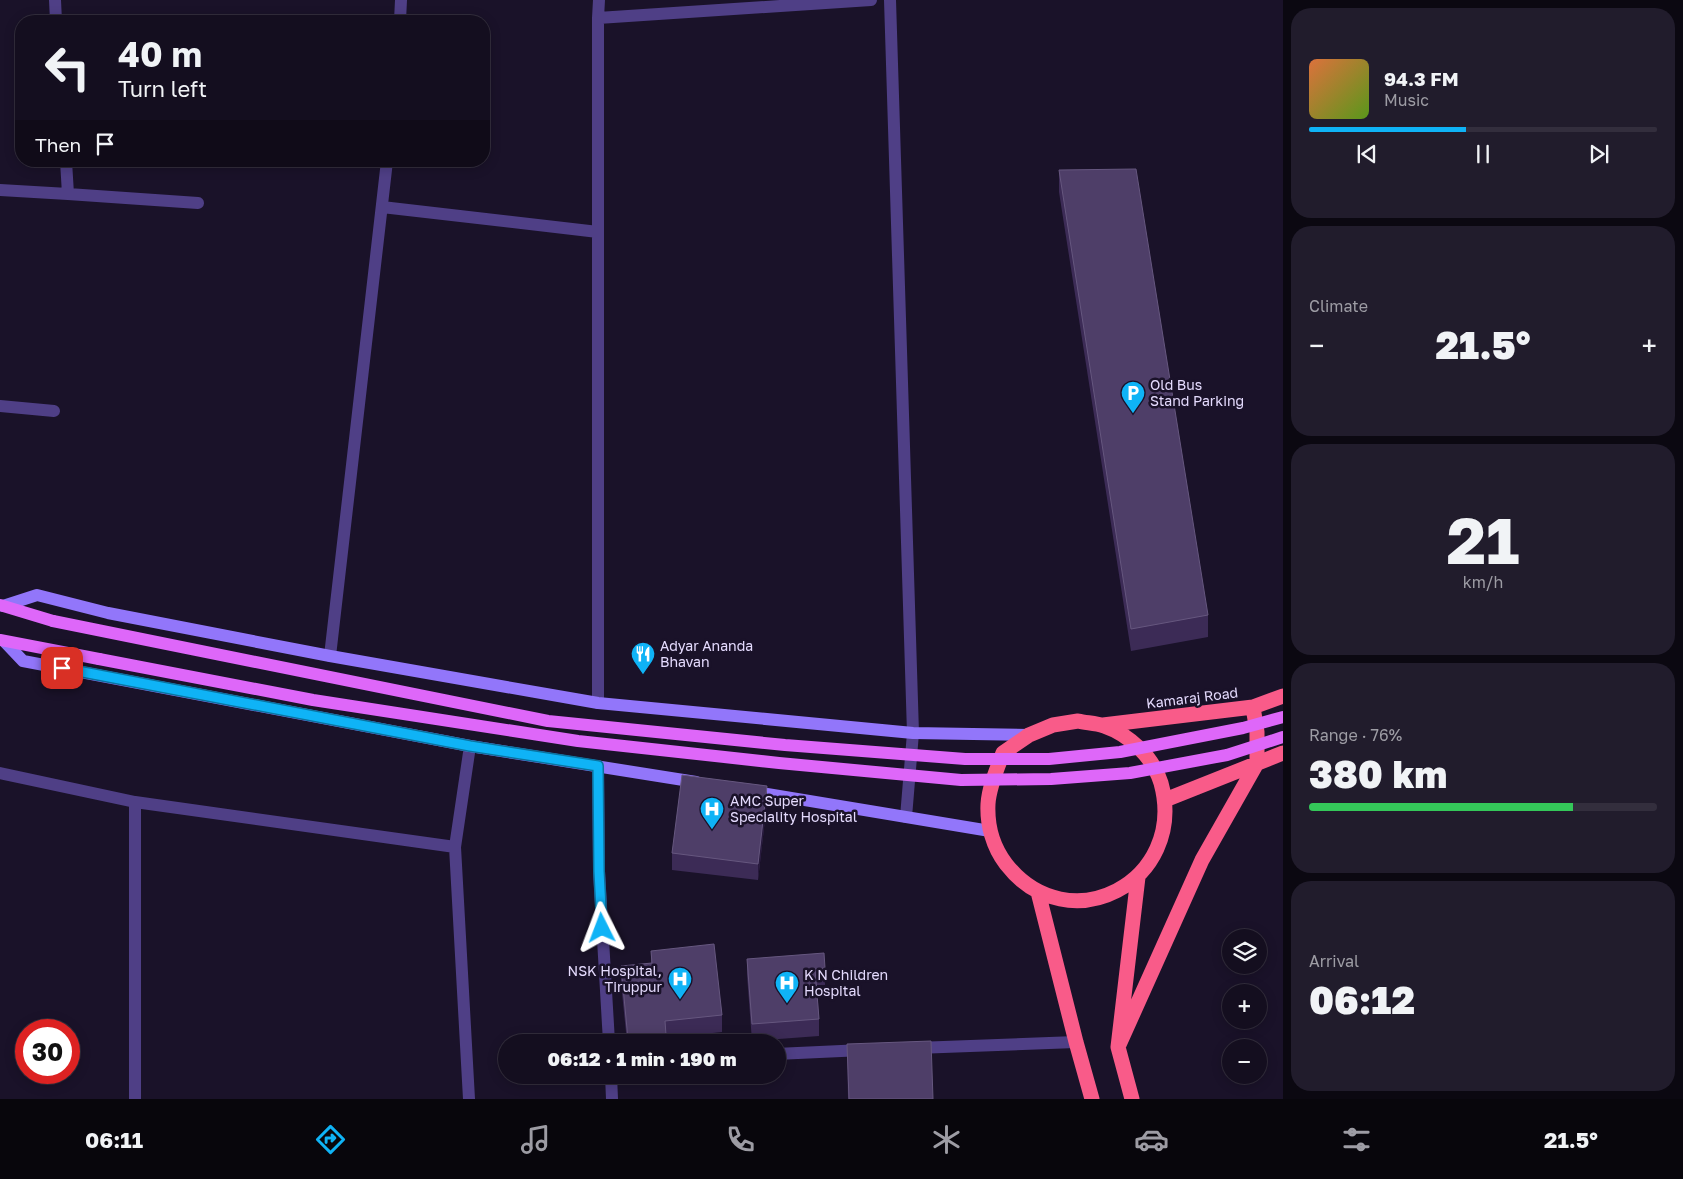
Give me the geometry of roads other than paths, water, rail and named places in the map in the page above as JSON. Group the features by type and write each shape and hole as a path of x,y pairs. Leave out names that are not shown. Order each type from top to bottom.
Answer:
{"highway":[{"name":"Kamaraj Road","path":"1104,725 1253,707 1283,696"},
{"path":"1118,1047 1202,860 1257,763 1257,732 1253,707"},
{"path":"1078,721 1104,725 1126,736 1145,754 1158,775 1165,800 1165,828 1155,855 1138,877 1116,892 1091,900 1064,900 1038,892 1016,877 1000,856 990,831 988,803 1003,753 1029,735 1052,724 1078,721"},
{"path":"1165,800 1283,753"},
{"path":"1132,1099 1118,1047 1138,877"},
{"path":"1038,892 1092,1099"}],"main road":[{"path":"1,606 53,621 548,721 795,746 965,759 1049,759 1120,752 1243,728 1283,717"},
{"path":"3,641 313,700 578,741 779,763 961,780 1051,779 1130,773 1227,755 1283,737"}],"street":[{"path":"55,0 56,15"},
{"path":"400,15 401,0"},
{"path":"598,0 598,703"},
{"path":"598,18 871,0"},
{"path":"890,0 913,733 906,818"},
{"path":"66,167 68,194"},
{"path":"330,656 386,167"},
{"path":"0,190 198,203"},
{"path":"382,207 598,232"},
{"path":"0,406 54,411"},
{"path":"1,606 37,595 108,613 330,656 598,703 913,733 1029,735"},
{"path":"3,641 23,661 470,746 711,785"},
{"path":"469,1099 455,847 470,746"},
{"path":"598,766 599,871 609,1034"},
{"path":"0,772 135,802 455,847"},
{"path":"740,790 990,831"},
{"path":"135,802 135,1099"},
{"path":"906,1049 1076,1042"},
{"path":"786,1054 876,1050"},
{"path":"611,1084 612,1099"}],"place":[{"name":"Old Bus Stand Parking","path":"1133,414"},
{"name":"Adyar Ananda Bhavan","path":"643,675"},
{"name":"AMC Super Speciality Hospital","path":"712,830"},
{"name":"NSK Hospital, Tiruppur","path":"680,1000"},
{"name":"K N Children Hospital","path":"787,1004"}]}
